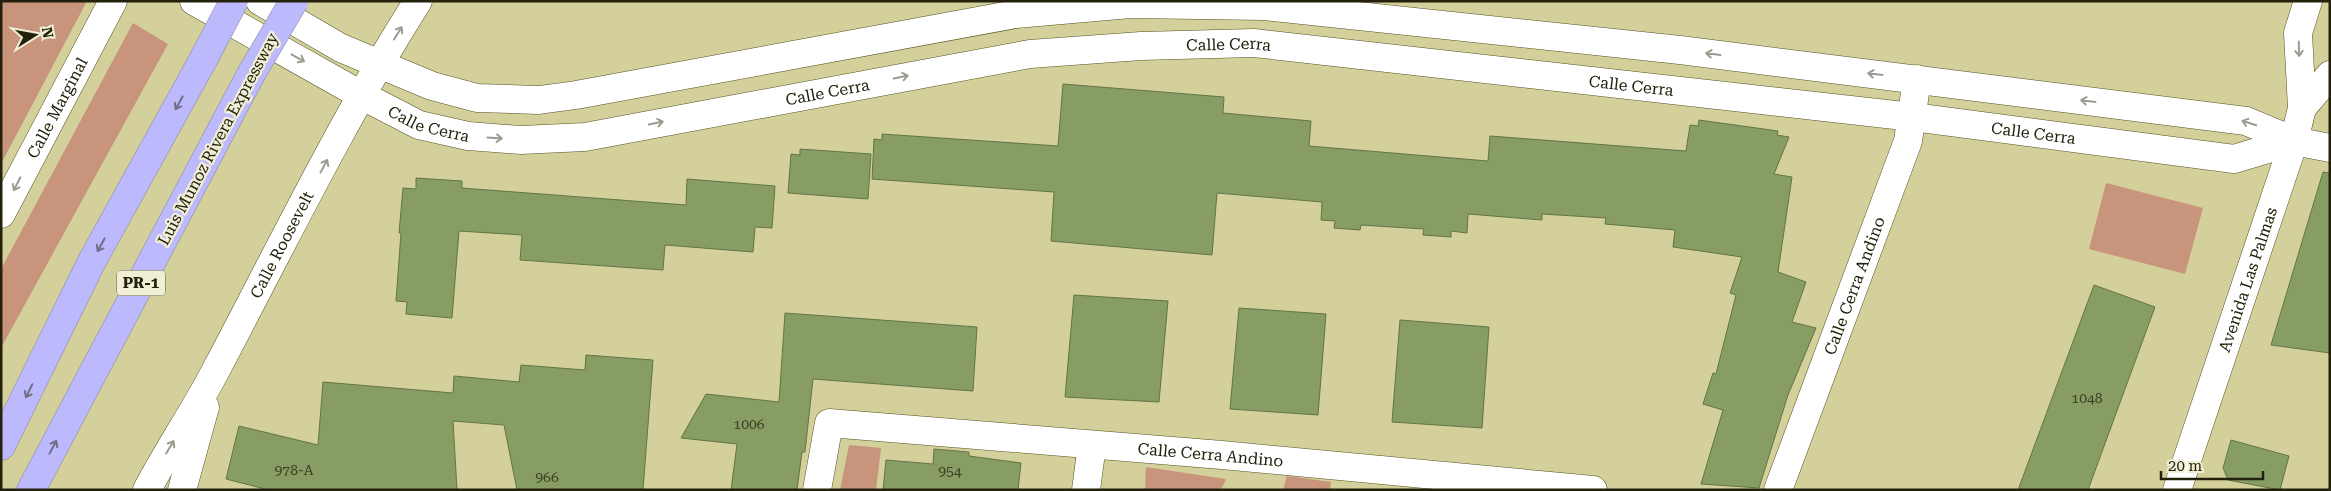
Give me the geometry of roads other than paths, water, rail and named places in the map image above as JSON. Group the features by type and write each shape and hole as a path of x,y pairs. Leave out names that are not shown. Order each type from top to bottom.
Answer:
{"highway":[{"path":"1,446 92,261 234,1"},
{"name":"Luis Munoz Rivera Expressway","path":"31,490 250,76 294,1"}],"street":[{"name":"Calle Marginal","path":"1,214 113,1"},
{"name":"Calle Cerra","path":"194,1 361,95 419,125 468,136 521,140 585,137 1030,54 1141,46 1254,43 1913,117 2234,159 2294,140"},
{"path":"260,1 341,48 432,86 477,98 539,100 627,87 1016,14 1130,4 1264,6 1680,50 2246,121 2294,140 2330,148"},
{"name":"Calle Roosevelt","path":"147,490 167,452 214,374 378,64 418,1"},
{"path":"2302,108 2298,33 2308,1"},
{"name":"Avenida Las Palmas","path":"2177,490 2294,140 2302,108 2330,75"},
{"name":"Calle Cerra Andino","path":"1778,490 1908,141 1913,117 1917,79"},
{"path":"182,490 214,374"},
{"name":"Calle Cerra Andino","path":"817,490 829,423 1593,490"},
{"path":"1086,490 1092,445"}]}
